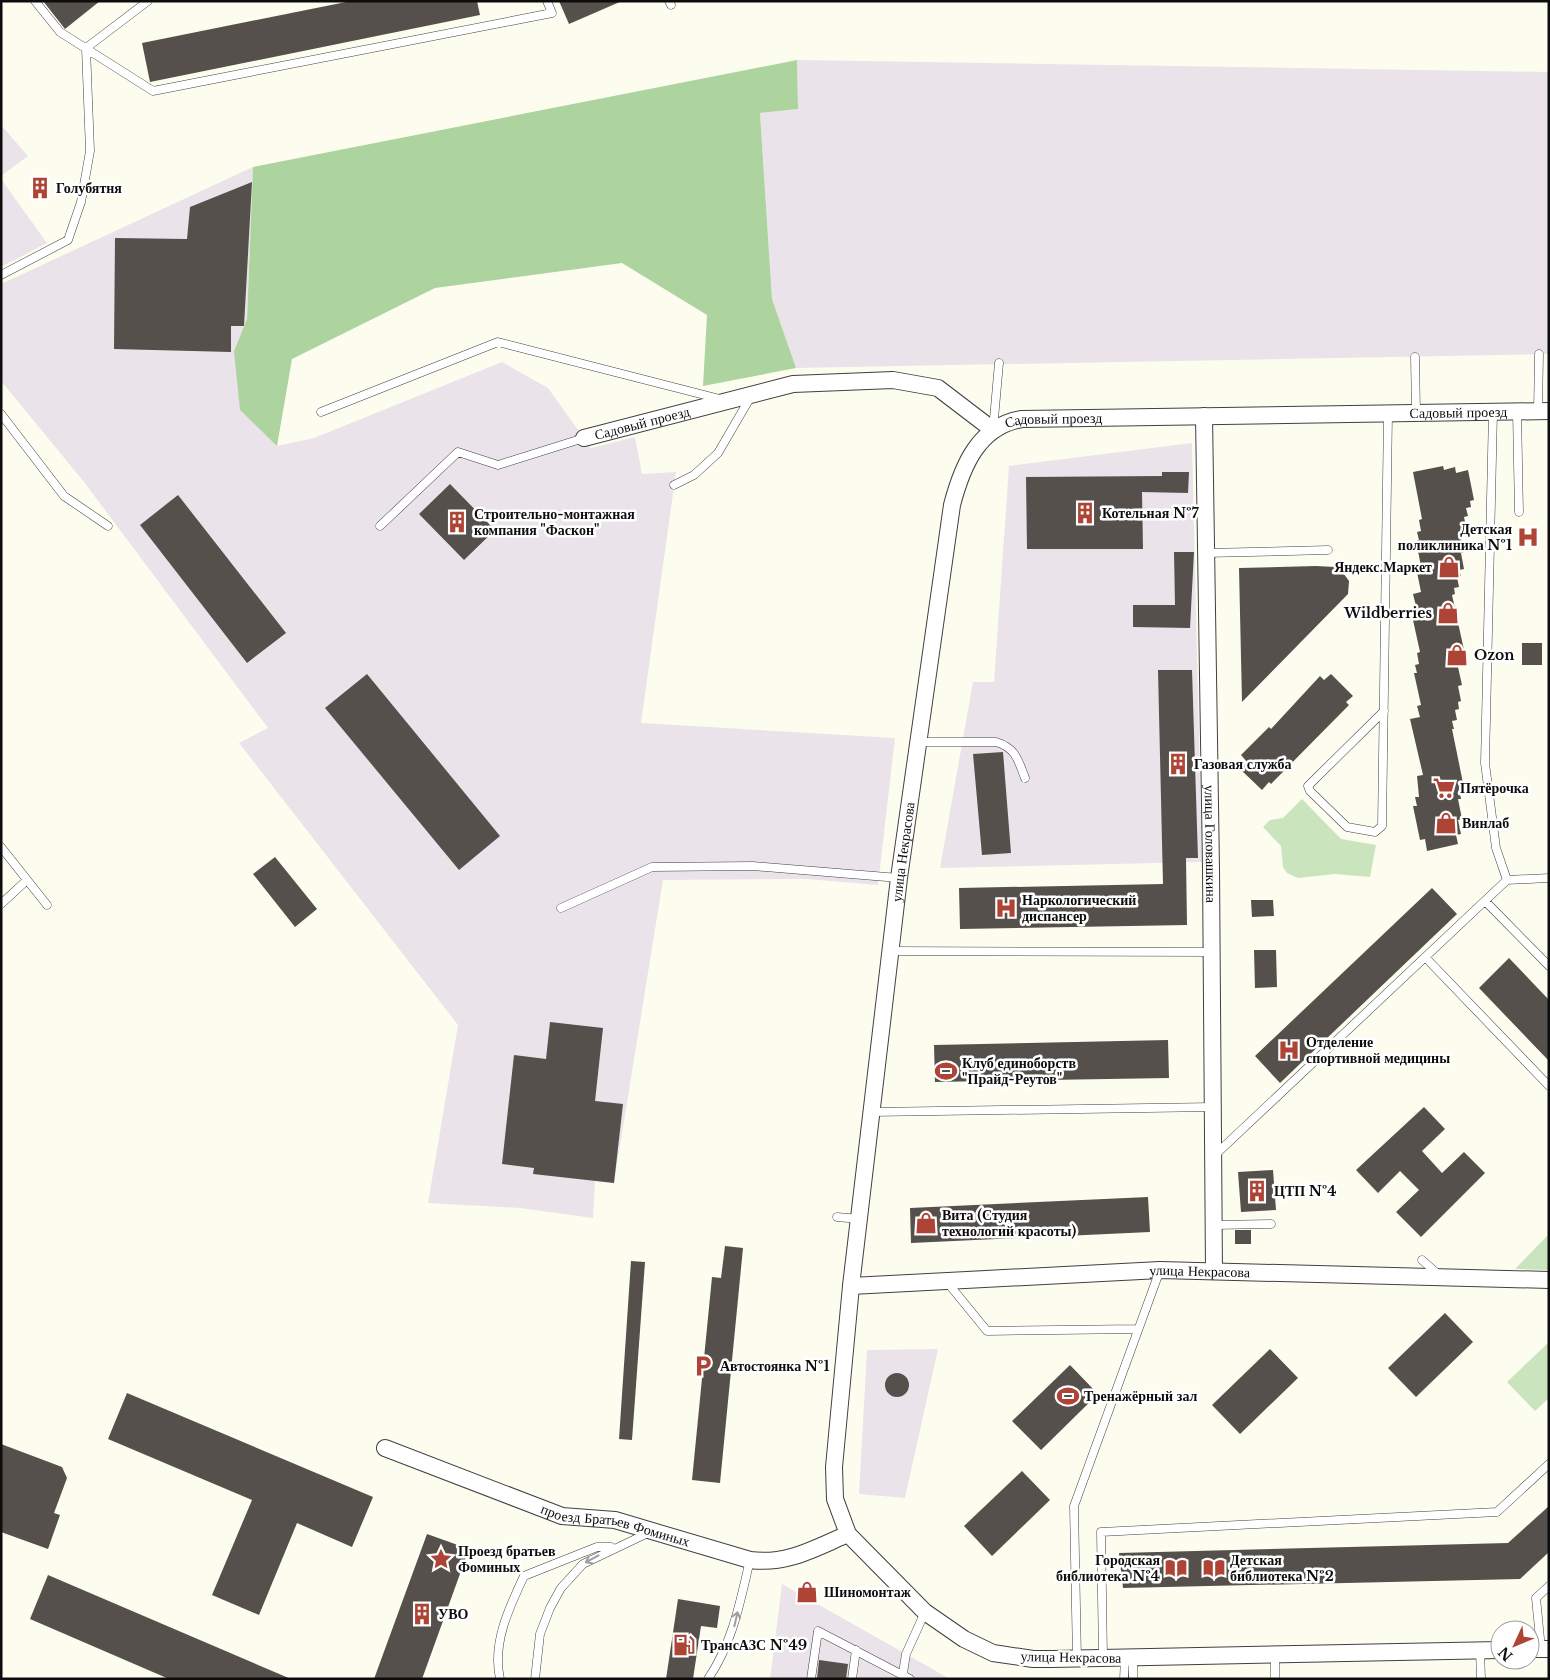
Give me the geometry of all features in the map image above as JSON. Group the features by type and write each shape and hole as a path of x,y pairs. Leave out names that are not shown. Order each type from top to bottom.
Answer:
{"street":[{"name":"Садовый проезд","path":"584,438 754,392 793,384 894,380 938,388 993,430 1006,421 1022,419 1544,411"},
{"name":"улица Головашкина","path":"1204,416 1201,466 1206,553 1212,952 1214,1271"},
{"name":"улица Некрасова","path":"993,430 974,450 960,472 952,505 899,878 851,1286 834,1467 835,1499 848,1534 925,1612 964,1639 993,1653 1033,1660 1490,1650"},
{"name":"улица Некрасова","path":"851,1286 1160,1270 1549,1280"},
{"name":"проезд Братьев Фоминых","path":"385,1448 562,1516 616,1520 750,1560 768,1562 785,1560 848,1534"}],"lane":[{"path":"36,1 60,32 153,91 552,13 547,1"},
{"path":"86,48 148,1"},
{"path":"1,276 68,240 81,202 90,150 86,48"},
{"path":"321,412 498,342 725,401"},
{"path":"1539,354 1544,411"},
{"path":"1415,356 1416,413"},
{"path":"993,430 999,363"},
{"path":"674,485 694,475 718,453 754,392"},
{"path":"1493,412 1485,763 1496,848 1507,880"},
{"path":"1517,412 1519,512"},
{"path":"1,414 64,496 108,526"},
{"path":"1384,711 1308,786 1310,791 1341,823 1353,830 1375,832 1382,826 1384,711 1388,414"},
{"path":"380,526 458,452 498,465 584,438"},
{"path":"1206,553 1328,550"},
{"path":"918,742 996,742 1008,746 1018,760 1025,778"},
{"path":"1,847 47,905"},
{"path":"561,908 652,867 753,866 899,878"},
{"path":"1213,1157 1507,880 1549,878"},
{"path":"1,904 26,880"},
{"path":"1486,901 1549,966"},
{"path":"891,951 1212,952"},
{"path":"1425,958 1549,1086"},
{"path":"872,1112 1213,1107"},
{"path":"837,1217 859,1220"},
{"path":"1213,1225 1271,1224"},
{"path":"1422,1260 1442,1277"},
{"path":"1077,1658 1074,1506 1160,1270"},
{"path":"946,1280 987,1330 1138,1329"},
{"path":"1104,1658 1101,1532 1497,1512 1549,1464"},
{"path":"535,1679 540,1634 550,1608 561,1588 583,1564 614,1547 652,1531"},
{"path":"500,1679 498,1669 503,1621 524,1576 597,1547 614,1547"},
{"path":"708,1679 721,1660 734,1628 750,1560"},
{"path":"1538,1620 1536,1598 1549,1586"},
{"path":"902,1676 906,1654 925,1612"},
{"path":"811,1679 818,1630 910,1679"},
{"path":"852,1679 856,1650"},
{"path":"1480,1650 1481,1679"},
{"path":"1275,1654 1275,1679"},
{"path":"1124,1679 1129,1657"},
{"path":"1129,1657 1133,1679"}],"shaded area":[{"path":"797,60 1549,72 1549,354 796,368 772,299 760,113 798,109"},
{"path":"1,125 28,156 1,176"},
{"path":"253,167 247,319 234,351 277,446 314,438 502,362 548,388 591,448 635,437 642,474 676,472 641,723 895,738 878,885 806,879 663,880 614,1183 595,1181 593,1218 520,1208 428,1203 458,1025 239,743 268,728 84,482 1,381 1,284"},
{"path":"1,179 47,243 1,267"},
{"path":"1192,443 1202,862 940,868 973,682 994,682 1009,466"},
{"path":"938,1349 905,1498 859,1494 867,1350"},
{"path":"782,1584 906,1654 950,1679 770,1679"}],"green space":[{"path":"797,60 798,109 760,113 772,299 796,368 703,386 707,315 622,263 435,288 292,359 277,446 240,410 234,351 247,319 253,167"},
{"path":"1302,799 1341,839 1376,845 1370,877 1335,874 1298,878 1287,873 1283,867 1281,846 1263,827 1270,820 1283,818"},
{"path":"1549,1234 1549,1270 1515,1269"},
{"path":"1549,1342 1549,1398 1535,1411 1507,1382"}],"building":[{"path":"43,1 100,1 65,29"},
{"path":"351,1 477,1 480,15 150,82 142,43"},
{"path":"559,1 622,1 569,24"},
{"path":"252,182 244,326 231,326 231,352 114,349 115,238 187,239 190,207"},
{"path":"1443,466 1444,470 1455,467 1456,473 1468,470 1474,500 1470,501 1471,507 1466,508 1468,516 1464,517 1466,527 1463,527 1464,534 1460,534 1464,552 1461,553 1464,569 1459,570 1461,576 1457,577 1459,587 1454,588 1455,594 1452,595 1464,650 1462,651 1464,659 1460,660 1462,666 1458,667 1462,685 1458,686 1461,701 1458,702 1459,709 1455,710 1457,720 1452,721 1463,783 1463,792 1460,793 1461,799 1458,799 1462,819 1458,820 1461,834 1456,835 1458,844 1427,851 1425,839 1420,840 1413,806 1417,806 1415,797 1419,797 1417,776 1423,775 1410,719 1420,717 1417,706 1421,705 1414,673 1417,673 1415,665 1419,664 1417,653 1420,652 1413,620 1416,619 1414,611 1417,610 1413,594 1421,592 1417,572 1422,571 1416,541 1419,540 1417,532 1421,531 1419,520 1422,519 1413,472"},
{"name":"Котельная №7","path":"1162,472 1189,472 1188,493 1142,492 1143,549 1027,549 1026,477 1162,476"},
{"name":"Строительно-монтажная компания \"Фаскон\"","path":"450,484 495,530 464,560 419,514"},
{"path":"178,495 286,633 247,663 140,525"},
{"path":"1174,552 1194,552 1190,628 1133,627 1133,605 1175,605"},
{"path":"1335,567 1341,570 1349,581 1348,594 1242,702 1239,568"},
{"path":"1522,643 1542,643 1542,665 1522,665"},
{"path":"1158,670 1192,670 1198,858 1186,858 1187,925 960,929 959,888 1163,884"},
{"path":"367,674 500,836 459,870 325,708"},
{"path":"1331,674 1353,696 1346,702 1349,705 1271,784 1269,782 1262,790 1240,769 1247,762 1241,755 1269,727 1271,729 1320,676 1324,680"},
{"path":"1003,752 1011,853 982,855 973,754"},
{"path":"275,857 317,909 295,927 253,874"},
{"path":"1432,888 1457,914 1280,1083 1255,1056"},
{"path":"1251,900 1273,900 1274,916 1252,917"},
{"path":"1254,950 1276,950 1277,987 1255,988"},
{"path":"1509,958 1549,1000 1549,1061 1479,988"},
{"path":"550,1022 603,1028 595,1101 623,1104 614,1183 533,1174 534,1168 502,1164 514,1055 546,1059"},
{"path":"1168,1040 1169,1078 935,1082 934,1045"},
{"path":"1424,1107 1445,1129 1422,1151 1442,1173 1464,1152 1485,1173 1421,1237 1396,1212 1419,1190 1400,1171 1378,1193 1356,1170"},
{"name":"ЦТП №4","path":"1273,1170 1276,1210 1241,1212 1238,1172"},
{"path":"1148,1197 1150,1232 911,1243 910,1208"},
{"path":"1235,1230 1251,1230 1251,1244 1235,1244"},
{"path":"725,1246 743,1248 720,1483 692,1480 712,1277 721,1278"},
{"path":"631,1261 645,1262 632,1440 619,1439"},
{"path":"1445,1313 1473,1342 1416,1397 1388,1368"},
{"path":"1270,1349 1298,1378 1240,1434 1212,1405"},
{"path":"1070,1365 1098,1394 1041,1450 1012,1421"},
{"path":"897,1373 905,1377 909,1385 905,1393 897,1397 889,1393 885,1385 889,1377"},
{"path":"127,1393 373,1497 352,1547 297,1523 259,1615 212,1595 252,1500 108,1439"},
{"path":"1,1444 62,1467 67,1478 54,1513 60,1515 48,1549 1,1532"},
{"path":"1022,1471 1050,1500 992,1556 964,1526"},
{"path":"1549,1506 1549,1552 1520,1579 1123,1588 1119,1553 1508,1543"},
{"name":"УВО","path":"427,1534 469,1549 422,1679 374,1679"},
{"path":"48,1575 291,1679 169,1679 30,1619"},
{"path":"678,1599 720,1606 717,1628 701,1626 693,1679 666,1679"},
{"path":"819,1660 848,1664 846,1679 817,1679"}],"place":[{"name":"Голубятня","path":"40,188"},
{"name":"Котельная №7","path":"1085,513"},
{"name":"Строительно-монтажная компания \"Фаскон\"","path":"457,522"},
{"name":"Детская поликлиника №1","path":"1528,537"},
{"name":"Яндекс.Маркет","path":"1449,567"},
{"name":"Wildberries","path":"1448,613"},
{"name":"Ozon","path":"1457,655"},
{"name":"Газовая служба","path":"1178,764"},
{"name":"Пятёрочка","path":"1444,788"},
{"name":"Винлаб","path":"1446,823"},
{"name":"Наркологический диспансер","path":"1006,908"},
{"name":"Отделение спортивной медицины","path":"1289,1050"},
{"name":"Клуб единоборств \"Прайд-Реутов\"","path":"946,1071"},
{"name":"ЦТП №4","path":"1257,1191"},
{"name":"Вита (Студия технологий красоты)","path":"926,1223"},
{"name":"Автостоянка №1","path":"703,1366"},
{"name":"Тренажёрный зал","path":"1068,1396"},
{"name":"Проезд братьев Фоминых","path":"441,1559"},
{"name":"Городская библиотека №4","path":"1176,1568"},
{"name":"Детская библиотека №2","path":"1214,1568"},
{"name":"Шиномонтаж","path":"807,1592"},
{"name":"УВО","path":"422,1614"},
{"name":"ТрансАЗС №49","path":"684,1645"}]}
